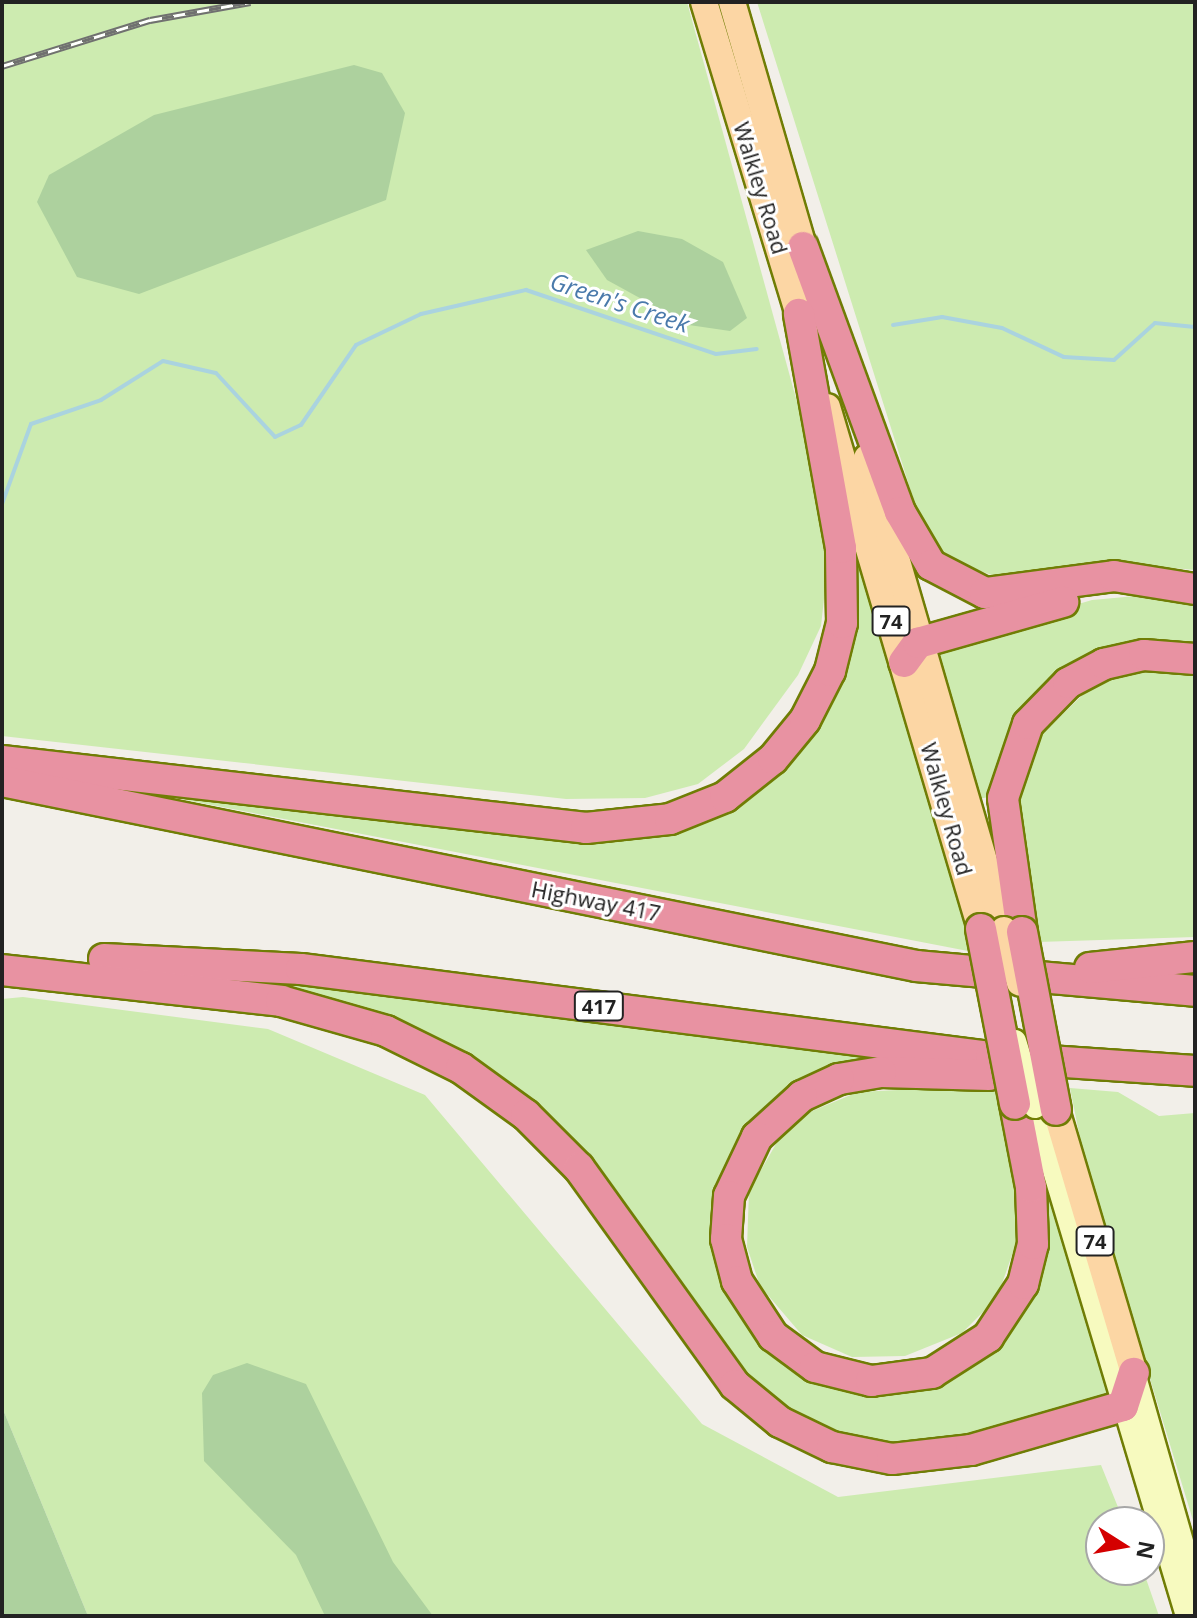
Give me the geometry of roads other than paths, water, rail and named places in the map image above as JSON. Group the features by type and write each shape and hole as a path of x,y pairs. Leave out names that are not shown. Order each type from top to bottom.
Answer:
{"highway":[{"path":"803,247 900,512 931,565 985,593 1114,576 1195,592"},
{"path":"2,761 586,828 670,819 725,797 773,759 805,720 830,671 842,623 841,548 799,314"},
{"path":"911,652 1104,591 1195,592"},
{"path":"1195,659 1144,655 1104,664 1068,683 1028,724 1003,798 1003,930 1035,1107 1031,1187 1033,1244 1023,1284 988,1337 949,1366 892,1382 833,1374 773,1336 730,1260 729,1196 757,1137 802,1096 881,1072 1195,1082"},
{"name":"Highway 417","path":"2,781 841,951 1045,982 1195,991"},
{"path":"1003,930 1035,1107"},
{"path":"841,951 1043,967 1141,966 1195,957"},
{"name":"417","path":"2,955 301,969 991,1057 1195,1071"},
{"path":"2,970 281,1001 386,1031 461,1068 526,1115 579,1168 735,1385 780,1422 832,1447 892,1459 934,1457 1123,1406 1134,1373"}],"main road":[{"name":"Walkley Road","path":"718,4 803,247 911,652"},
{"name":"Walkley Road","path":"718,4 799,314 1003,930"},
{"name":"74","path":"1035,1107 1134,1373 1195,1587"},
{"name":"74","path":"1035,1107 1187,1616"}],"waterway":[{"name":"Green's Creek","path":"2,504 31,424 101,400 163,361 216,373 275,437 301,425 356,345 421,314 526,290 716,354 757,349"},
{"name":"Green's Creek","path":"893,325 942,317 1002,328 1064,357 1114,360 1155,323 1195,327"}],"railway":[{"path":"2,66 150,20 250,2"}]}
